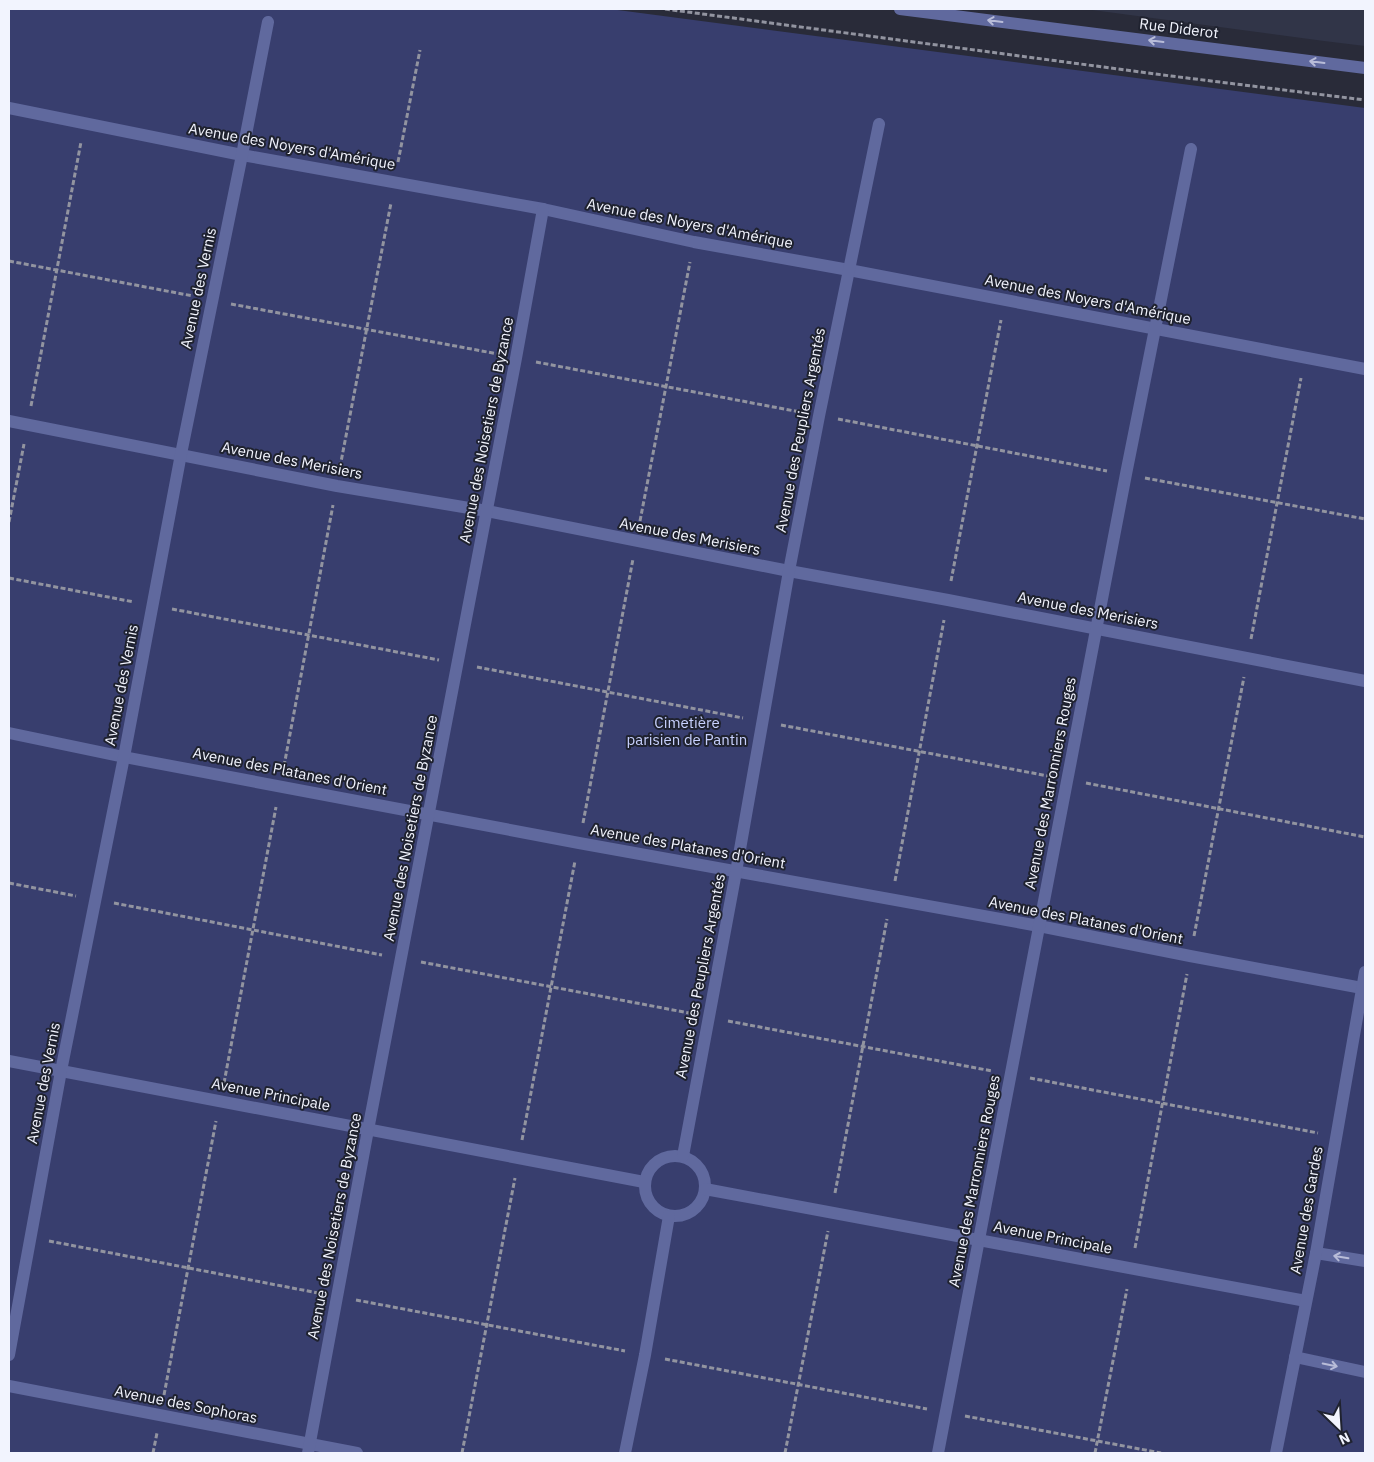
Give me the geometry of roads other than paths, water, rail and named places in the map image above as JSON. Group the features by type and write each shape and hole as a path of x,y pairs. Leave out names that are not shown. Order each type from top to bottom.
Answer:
{"street":[{"name":"Rue Diderot","path":"900,9 1365,68"},
{"name":"Avenue des Vernis","path":"9,1356 61,1071 124,756 181,454 268,22"},
{"name":"Avenue des Noyers d'Amérique","path":"9,108 242,154 543,209 694,242 1365,369"},
{"name":"Avenue des Peupliers Argentés","path":"683,1156 736,872 789,571 879,124"},
{"name":"Avenue des Marronniers Rouges","path":"938,1453 1126,474 1191,149"},
{"name":"Avenue des Noisetiers de Byzance","path":"309,1449 543,209"},
{"name":"Avenue des Merisiers","path":"9,421 337,486 486,511 1365,681"},
{"name":"Avenue des Platanes d'Orient","path":"9,732 280,786 736,872 1039,926 1362,988"},
{"name":"Avenue des Gardes","path":"1276,1453 1316,1253 1365,972"},
{"name":"Avenue Principale","path":"9,1061 644,1182"},
{"path":"670,1156 683,1156 698,1166 704,1177 705,1189 699,1205 691,1212 680,1216 662,1214 646,1198 644,1182 648,1170 658,1161 670,1156"},
{"name":"Avenue Principale","path":"705,1189 1306,1301"},
{"path":"624,1453 645,1355 669,1216"},
{"path":"1316,1253 1365,1261"},
{"path":"1295,1357 1365,1372"},
{"name":"Avenue des Sophoras","path":"9,1386 161,1416 309,1449 357,1453"}],"park label":[{"name":"Cimetière parisien de Pantin","path":"687,730"}]}
